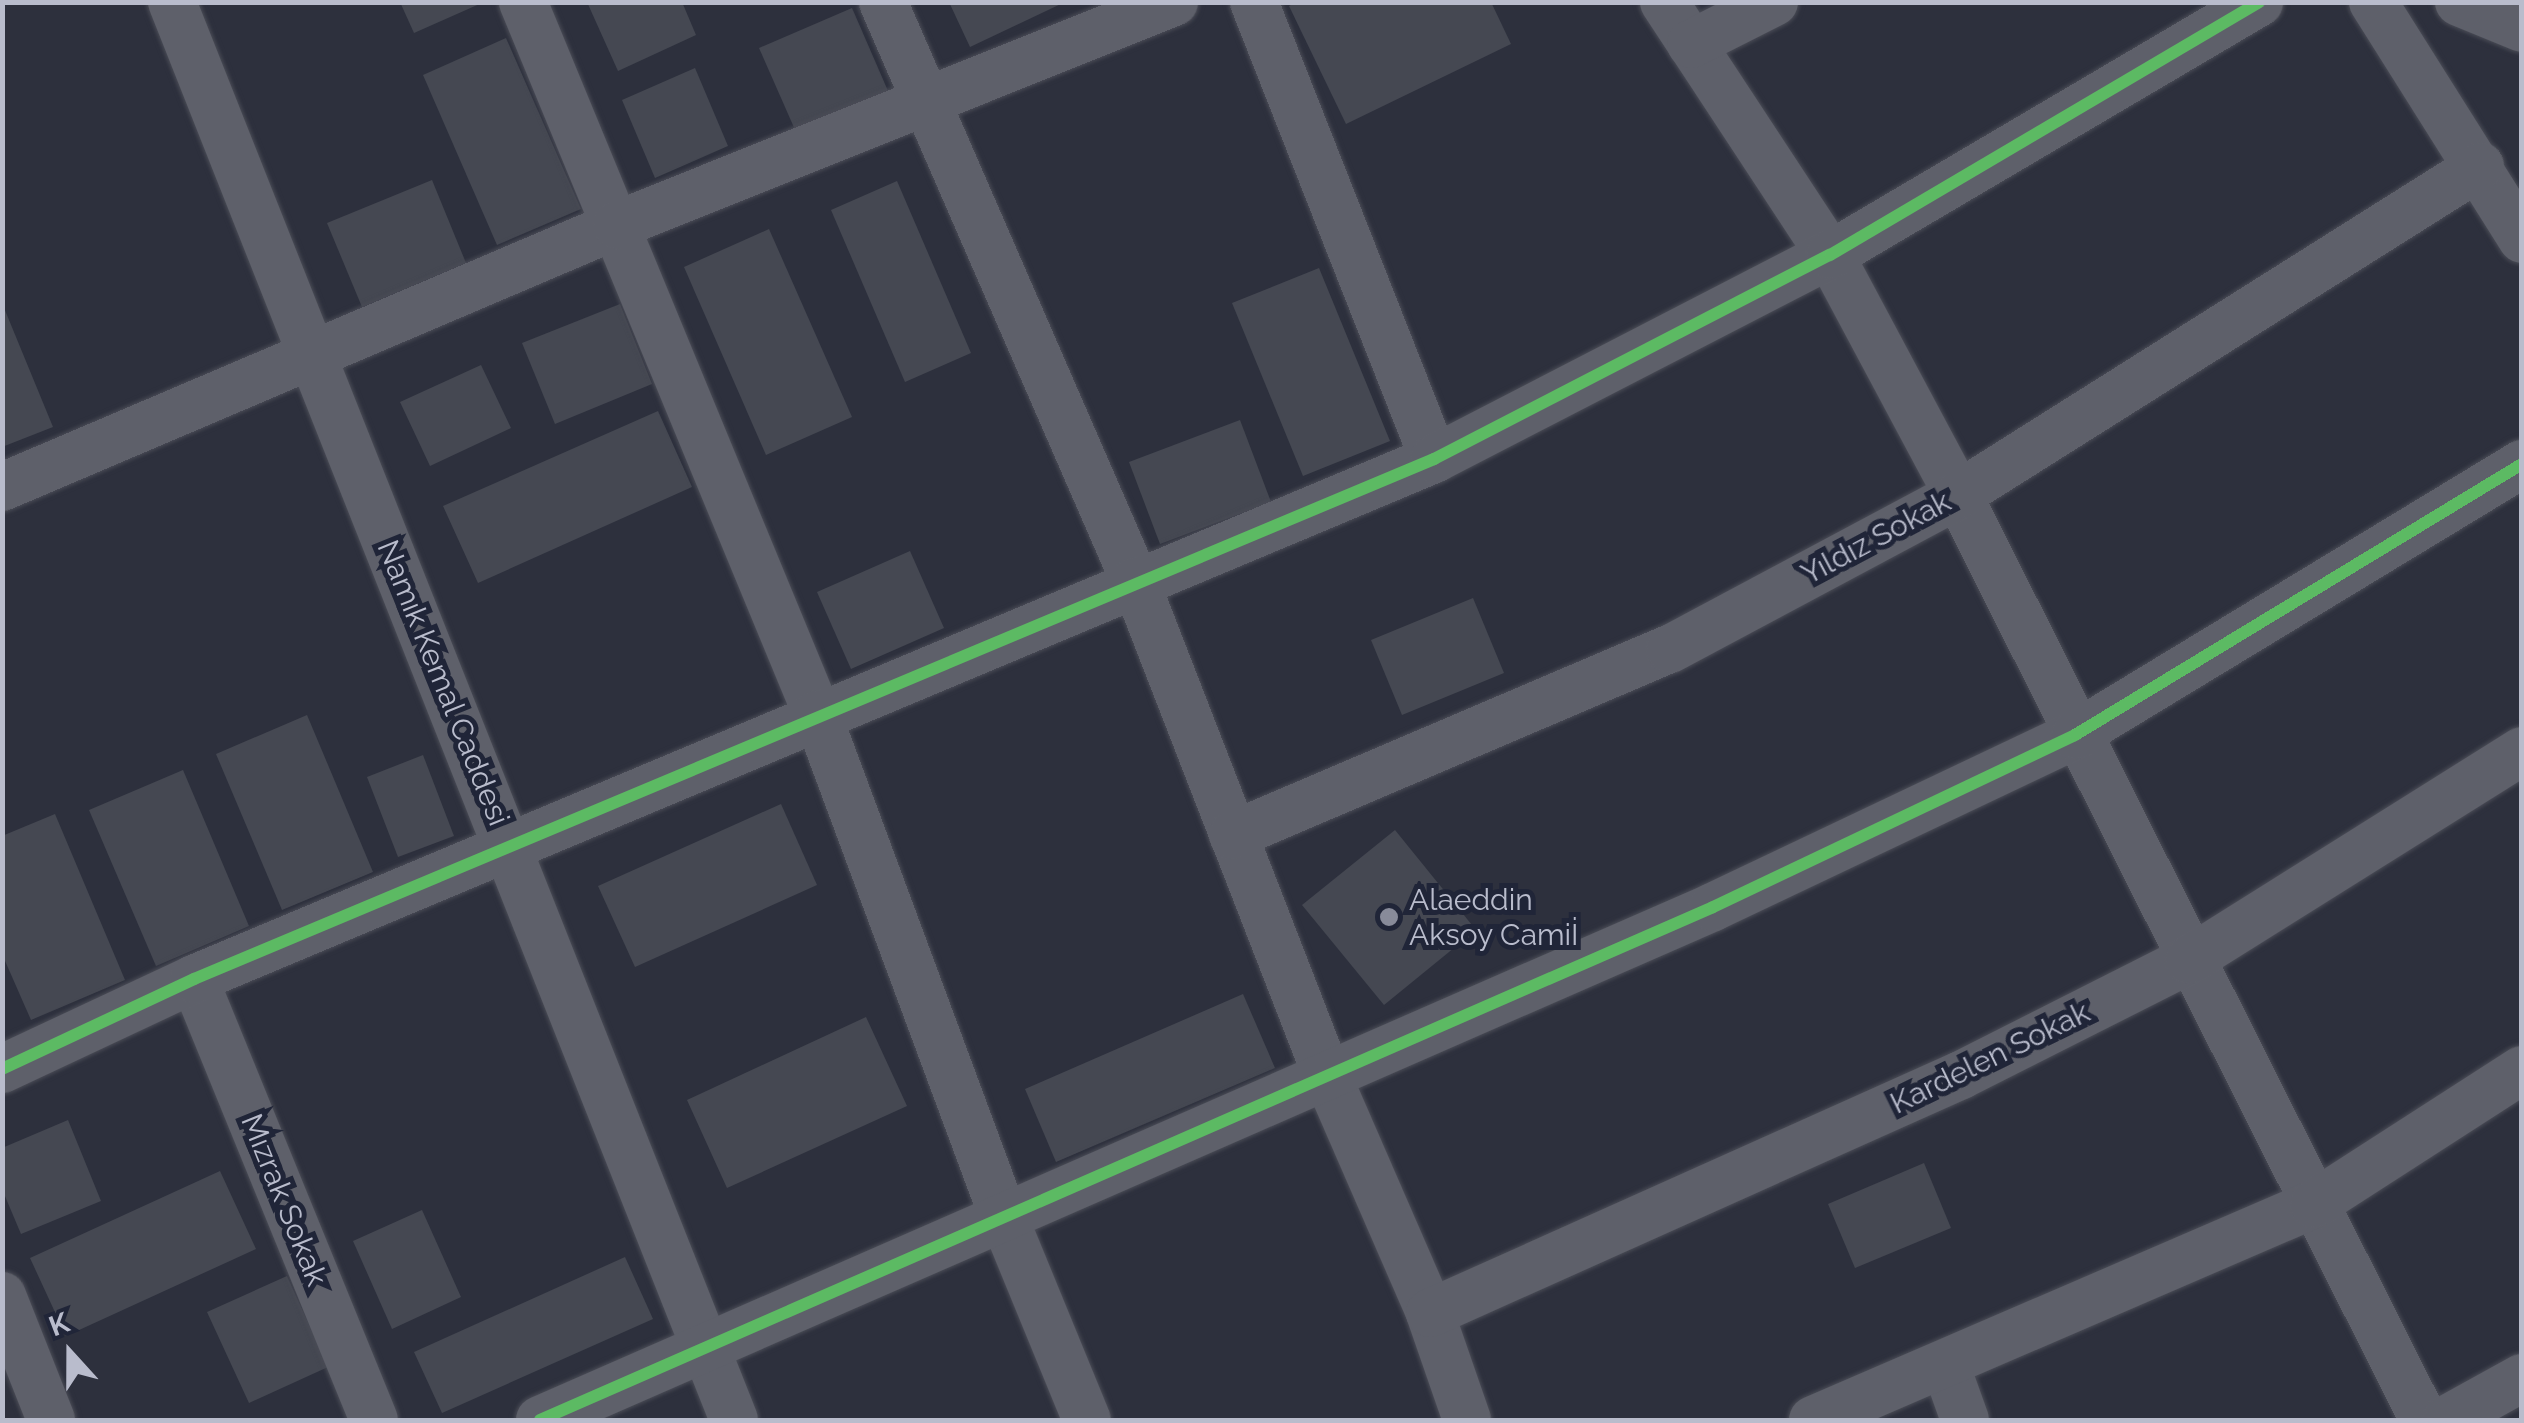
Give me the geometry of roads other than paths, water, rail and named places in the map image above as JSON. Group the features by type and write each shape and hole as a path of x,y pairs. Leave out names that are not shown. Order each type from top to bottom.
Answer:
{"street":[{"name":"Namık Kemal Caddesi","path":"172,2 734,1420"},
{"path":"523,2 818,714 1004,1218 1086,1420"},
{"path":"883,2 923,104 1135,580 1328,1078 1430,1314 1467,1420"},
{"path":"2,488 310,352 616,225 1174,2"},
{"path":"1254,2 1434,460"},
{"path":"1664,2 1830,256 1958,495 2075,735 2424,1420"},
{"path":"1691,44 1774,2"},
{"path":"2,1069 194,979 1135,580 1434,460 1830,256 2258,2"},
{"path":"2374,2 2480,166 2522,239"},
{"path":"2459,2 2522,28"},
{"name":"Yıldız Sokak","path":"1234,836 1670,650 1958,495 2480,166"},
{"path":"540,1420 1713,908 2075,735 2522,464"},
{"name":"Kardelen Sokak","path":"1430,1314 1961,1075 2189,960 2522,751"},
{"name":"Mızrak Sokak","path":"194,979 374,1420"},
{"path":"1813,1420 2314,1204 2522,1070"},
{"path":"2,1296 51,1420"},
{"path":"1944,1364 1964,1420"},
{"path":"2446,1420 2522,1378"}],"place":[{"name":"Alaeddin Aksoy Camiİ","path":"1389,917"}]}
